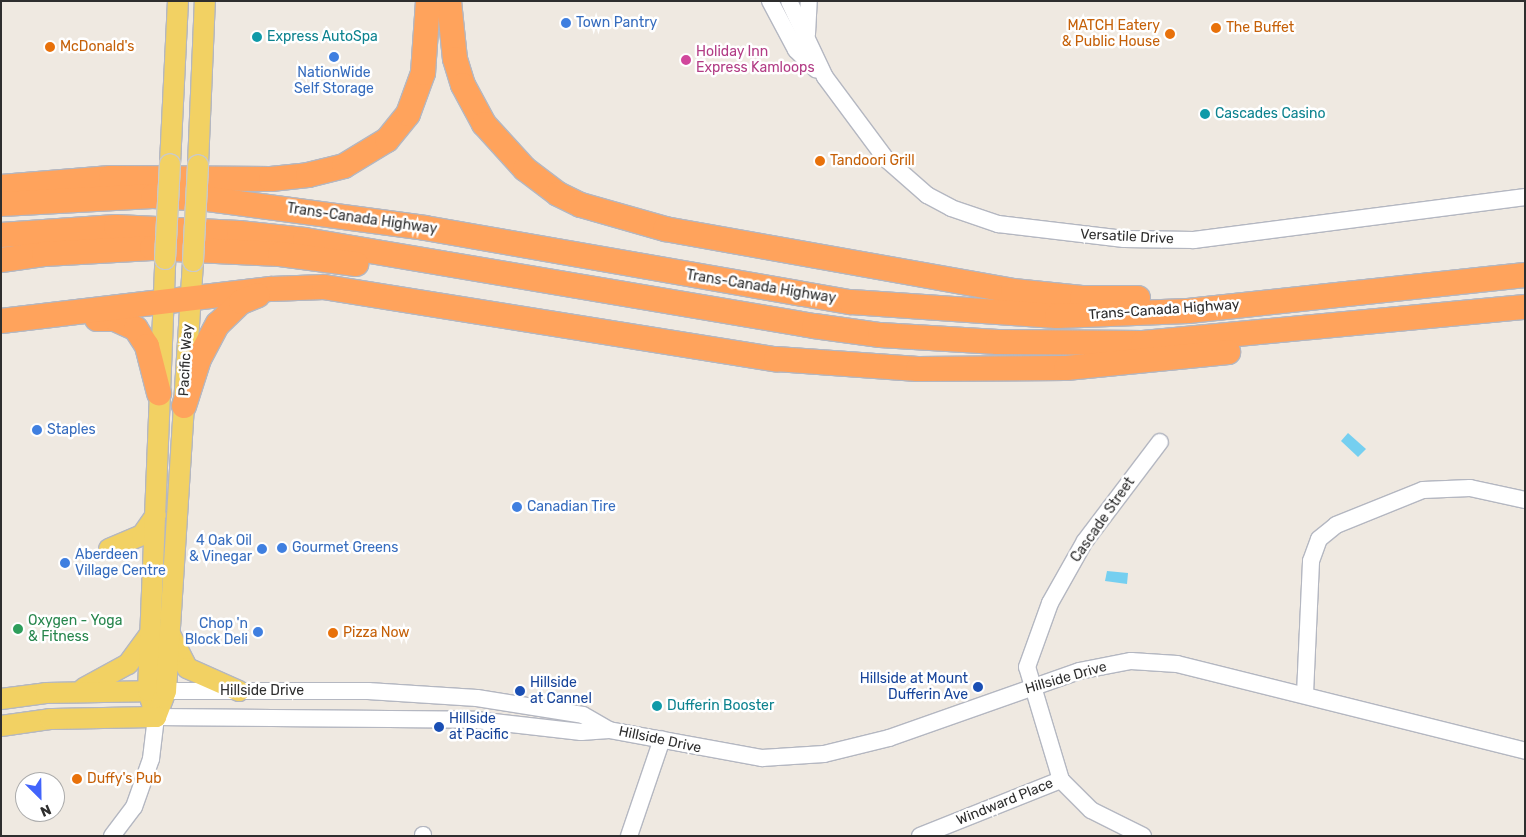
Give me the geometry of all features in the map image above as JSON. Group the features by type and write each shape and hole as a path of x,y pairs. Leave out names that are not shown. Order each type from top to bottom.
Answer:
{"highway":[{"path":"1,187 110,178 270,179 308,175 344,166 387,140 408,114 423,73 428,1"},
{"path":"449,1 455,60 463,84 484,124 525,169 558,194 581,204 665,229 1013,291 1115,298 1189,295 1262,304"},
{"name":"Trans-Canada Highway","path":"1,204 153,196 208,199 425,228 851,302 941,310 1057,316 1188,311 1525,275"},
{"name":"Trans-Canada Highway","path":"1,235 108,228 189,229 305,240 814,326 910,337 1055,344 1144,343 1343,326 1525,307"},
{"path":"1,260 44,254 152,248 280,254 366,265 452,264"},
{"path":"11,321 163,304 271,289 324,287 776,359 918,369 1012,370 1144,362 1226,353 1343,326"},
{"path":"184,406 199,359 218,324 241,302 271,289"},
{"path":"11,321 115,319 129,325 136,329 147,346 160,393"}],"main road":[{"name":"Pacific Way","path":"160,631 154,578 163,304 178,1"},
{"name":"Pacific Way","path":"156,717 160,631 184,406 194,261 205,1"},
{"path":"154,578 147,560 140,553 109,549 142,535 157,513"},
{"path":"77,691 128,664 160,631 187,668 239,692"},
{"name":"Hillside Drive","path":"1,699 77,691 157,691"},
{"name":"Hillside Drive","path":"1,726 58,719 156,717"}],"street":[{"path":"770,1 796,50 826,77"},
{"name":"Versatile Drive","path":"790,1 808,44 826,77 886,159 906,179 951,208 998,224 1124,239 1194,240 1525,197"},
{"name":"Versatile Drive","path":"808,44 809,1"},
{"name":"Cascade Street","path":"1061,780 1027,667 1050,603 1085,542 1160,442"},
{"path":"1305,694 1311,561 1319,539 1336,525 1423,490 1470,488 1525,500"},
{"name":"Hillside Drive","path":"156,717 429,718 581,732 609,730 762,758 824,754 889,738 1079,671 1131,661 1177,664 1305,694 1525,751"},
{"name":"Hillside Drive","path":"157,691 368,691 477,698 583,715 609,730"},
{"name":"Pacific Way","path":"112,836 134,807 151,759 156,717"},
{"path":"629,836 662,739"},
{"path":"1061,780 1091,810 1143,836"},
{"name":"Windward Place","path":"920,836 1061,780"}],"water":[{"path":"1348,433 1366,449 1358,457 1341,441"},
{"path":"1107,571 1128,573 1127,584 1105,581"}],"place":[{"name":"Town Pantry","path":"566,23"},
{"name":"The Buffet","path":"1216,28"},
{"name":"MATCH Eatery & Public House","path":"1170,34"},
{"name":"Express AutoSpa","path":"257,37"},
{"name":"McDonald's","path":"50,47"},
{"name":"NationWide Self Storage","path":"334,57"},
{"name":"Holiday Inn Express Kamloops","path":"686,60"},
{"name":"Cascades Casino","path":"1205,114"},
{"name":"Tandoori Grill","path":"820,161"},
{"name":"Staples","path":"37,430"},
{"name":"Canadian Tire","path":"517,507"},
{"name":"Gourmet Greens","path":"282,548"},
{"name":"4 Oak Oil & Vinegar","path":"262,549"},
{"name":"Aberdeen Village Centre","path":"65,563"},
{"name":"Oxygen - Yoga & Fitness","path":"18,629"},
{"name":"Chop 'n Block Deli","path":"258,632"},
{"name":"Pizza Now","path":"333,633"},
{"name":"Hillside at Mount Dufferin Ave","path":"978,687"},
{"name":"Hillside at Cannel","path":"520,691"},
{"name":"Dufferin Booster","path":"657,706"},
{"name":"Hillside at Pacific","path":"439,727"},
{"name":"Duffy's Pub","path":"77,779"}]}
